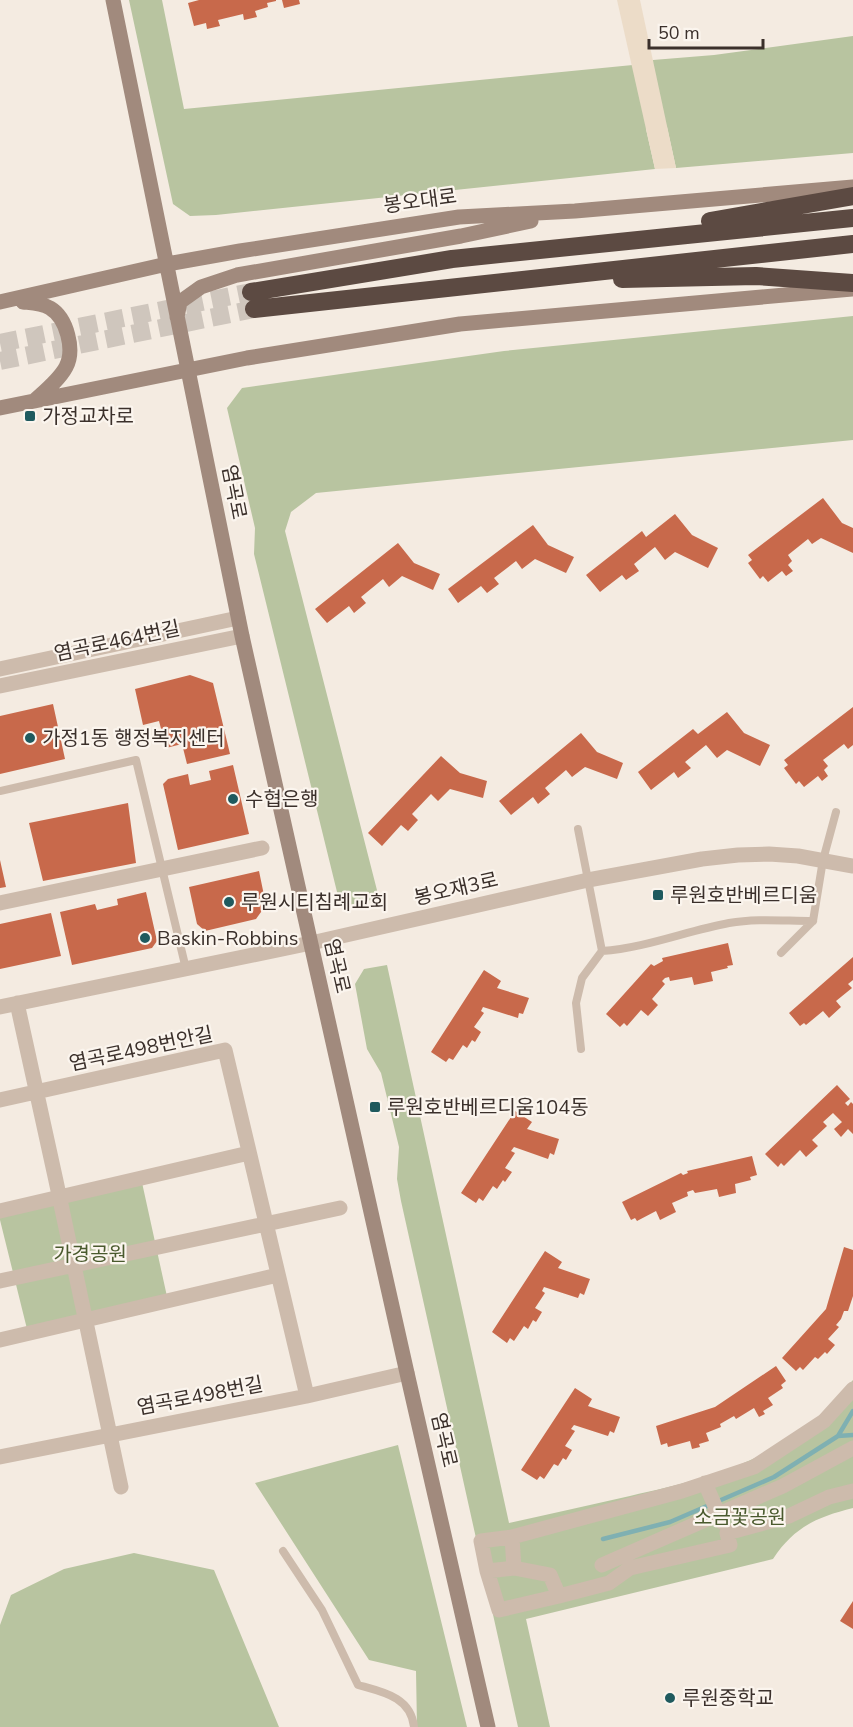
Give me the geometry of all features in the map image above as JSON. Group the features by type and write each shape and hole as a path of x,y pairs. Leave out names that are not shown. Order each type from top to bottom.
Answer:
{"highway":[{"path":"853,196 689,225 452,259 253,301 485,283 853,244"},
{"path":"452,259 853,218"},
{"path":"485,283 756,276 853,284"}],"main road":[{"name":"염곡로","path":"113,0 238,618 488,1727"},
{"name":"봉오대로","path":"2,302 166,264 459,217 575,211 853,186"},
{"path":"177,318 180,302 201,286 237,275 461,236 575,211"},
{"path":"0,408 247,358 460,324 853,289"},
{"path":"2,302 39,303 52,309 62,320 70,352 67,366 34,401"}],"street":[{"name":"염곡로464번길","path":"0,669 238,618"},
{"path":"202,625 213,633 208,643"},
{"name":"염곡로464번길","path":"0,686 242,636"},
{"path":"0,903 261,848"},
{"name":"봉오재3로","path":"0,1007 311,943 588,880 702,859 769,854 853,866"},
{"path":"17,1003 61,1197 84,1320 121,1487"},
{"name":"염곡로498번안길","path":"0,1100 225,1050 307,1396"},
{"path":"0,1211 249,1153"},
{"path":"0,1281 340,1208"},
{"path":"0,1340 278,1275"},
{"name":"염곡로498번길","path":"0,1457 307,1396 407,1373"},
{"path":"705,1483 730,1545 630,1569 609,1583 499,1610 487,1571 482,1541 512,1537 754,1467 824,1421 853,1389"},
{"path":"602,1565 783,1486 853,1448"},
{"path":"727,1533 789,1516 829,1497 853,1491"},
{"path":"512,1537 514,1568"},
{"path":"487,1571 514,1568 550,1575 559,1596"}],"lane":[{"path":"0,791 136,760 186,969"},
{"path":"781,953 813,921 823,860 836,812"},
{"path":"578,829 602,951 582,978 576,1003 580,1049"},
{"path":"602,951 621,950 728,923 762,919 813,921"},
{"path":"283,1551 322,1610 358,1685 395,1696 413,1717 414,1727"}],"green space":[{"path":"129,0 162,0 184,109 653,63 653,60 714,55 853,36 853,153 676,168 667,127 646,129 655,169 190,216 173,204"},
{"path":"853,316 853,440 316,493 291,512 285,531 379,898 350,905 338,896 254,554 255,528 227,408 242,388 504,351"},
{"name":"소금꽃공원","path":"387,965 509,1523 693,1481 740,1465 784,1443 804,1429 853,1380 853,1508 828,1515 807,1525 789,1539 773,1559 526,1619 550,1727 518,1727 401,1201 397,1179 399,1147 381,1073 367,1049 355,984 364,969"},
{"name":"가경공원","path":"141,1178 168,1301 28,1333 0,1220 0,1211"},
{"path":"398,1445 467,1727 417,1727 416,1671 369,1660 255,1483"},
{"path":"134,1553 214,1570 279,1727 0,1727 0,1625 11,1595 64,1569"}],"shaded area":[{"path":"617,0 640,0 676,168 655,169"}],"building":[{"path":"199,0 276,1 267,3 268,7 255,11 257,17 244,20 243,14 218,20 220,26 207,29 206,23 194,26 188,3"},
{"path":"282,0 299,0 300,4 284,8"},
{"path":"823,498 842,523 853,528 853,553 821,538 812,544 808,539 788,555 792,561 788,565 793,571 786,576 782,571 768,582 763,576 760,579 748,563 752,560 748,555"},
{"path":"675,514 692,535 718,548 708,568 675,552 665,560 655,547 634,564 639,571 626,580 622,575 600,592 586,575 642,531 646,537"},
{"path":"533,525 548,545 574,557 566,573 535,559 522,569 516,561 494,578 499,584 487,593 481,586 458,603 448,589"},
{"path":"398,543 414,563 440,574 433,590 402,576 389,587 383,579 361,597 366,603 354,613 349,606 327,623 315,609"},
{"path":"190,675 213,683 230,754 187,764 182,744 166,748 159,721 143,725 135,689"},
{"name":"가정1동 행정복지센터","path":"53,704 65,759 0,774 0,716"},
{"path":"853,707 853,745 848,749 844,744 823,760 828,766 824,770 828,776 822,781 818,776 804,787 799,781 796,784 784,768 788,765 784,760"},
{"path":"727,712 744,733 770,745 760,766 727,750 717,758 706,745 685,762 691,768 678,778 674,772 651,790 638,772 693,729 698,734"},
{"path":"581,733 597,752 623,763 617,779 585,767 572,777 566,770 545,788 550,794 538,804 533,797 511,815 499,801"},
{"path":"441,756 460,773 487,781 483,798 450,789 438,801 431,794 412,814 418,820 408,831 401,825 382,846 368,833"},
{"path":"233,765 249,834 178,850 163,784 168,779 188,774 190,785 211,780 209,771"},
{"path":"128,803 136,863 43,881 29,823"},
{"path":"0,860 6,887 0,888"},
{"path":"259,871 266,905 256,919 205,931 197,924 189,887"},
{"path":"146,892 157,941 152,948 72,965 60,912 95,904 97,910 118,905 117,899"},
{"path":"51,913 61,956 0,969 0,924"},
{"path":"728,943 733,965 711,972 713,981 694,985 692,977 670,981 669,977 665,978 662,981 665,984 652,999 658,1005 648,1016 641,1010 627,1026 624,1023 620,1027 606,1014 651,964 654,966 663,961 662,958"},
{"path":"853,957 853,980 848,984 852,988 836,1001 841,1007 829,1018 823,1011 806,1025 804,1023 800,1026 789,1013"},
{"path":"484,970 501,981 497,988 529,998 523,1014 519,1013 518,1018 483,1007 481,1011 484,1013 474,1027 481,1032 475,1042 472,1040 467,1048 463,1045 453,1060 449,1058 446,1062 431,1052"},
{"path":"837,1085 850,1099 845,1103 848,1106 851,1102 853,1104 853,1134 848,1129 841,1137 834,1129 842,1122 833,1113 823,1122 827,1126 812,1140 818,1146 806,1157 800,1150 784,1166 781,1163 778,1167 765,1154"},
{"path":"515,1111 532,1122 527,1129 559,1139 554,1155 550,1153 548,1159 514,1147 511,1151 515,1153 505,1168 512,1172 497,1189 493,1186 483,1201 479,1198 476,1203 461,1193"},
{"path":"752,1156 757,1175 750,1177 751,1180 735,1184 736,1193 719,1197 717,1189 687,1192 688,1196 672,1203 676,1212 660,1220 656,1211 637,1221 635,1218 631,1220 622,1202 681,1173 683,1175 688,1173 687,1171"},
{"path":"844,1247 853,1250 853,1296 848,1311 844,1311 836,1325 839,1327 828,1339 835,1345 827,1354 825,1352 818,1359 815,1357 803,1370 800,1367 796,1371 782,1358 826,1309"},
{"path":"545,1251 562,1262 558,1268 590,1279 584,1295 580,1293 578,1298 544,1287 542,1291 545,1293 535,1308 542,1312 536,1322 533,1320 528,1329 524,1326 514,1341 510,1338 507,1343 492,1332"},
{"path":"776,1366 786,1381 781,1385 783,1388 768,1398 773,1405 763,1411 765,1414 759,1417 754,1408 736,1419 734,1416 720,1424 721,1427 706,1433 709,1441 699,1444 700,1447 692,1449 690,1441 668,1447 667,1443 661,1445 656,1426 715,1407"},
{"path":"575,1388 592,1399 588,1406 620,1417 614,1433 610,1431 608,1436 574,1425 571,1429 575,1431 565,1446 572,1450 566,1460 563,1458 558,1466 554,1464 544,1479 540,1476 537,1480 521,1470"},
{"path":"853,1601 853,1629 840,1621"}],"waterway":[{"path":"603,1539 670,1522 774,1477 838,1436 853,1411"},
{"path":"838,1436 853,1435"}],"tunnel":[{"path":"0,343 251,292"},
{"path":"0,361 254,309"}],"place":[{"name":"가정교차로","path":"30,416"},
{"name":"가정1동 행정복지센터","path":"30,738"},
{"name":"수협은행","path":"233,799"},
{"name":"루원호반베르디움","path":"658,895"},
{"name":"루원시티침례교회","path":"229,902"},
{"name":"Baskin-Robbins","path":"145,938"},
{"name":"루원호반베르디움104동","path":"375,1107"},
{"name":"루원중학교","path":"670,1698"}]}
